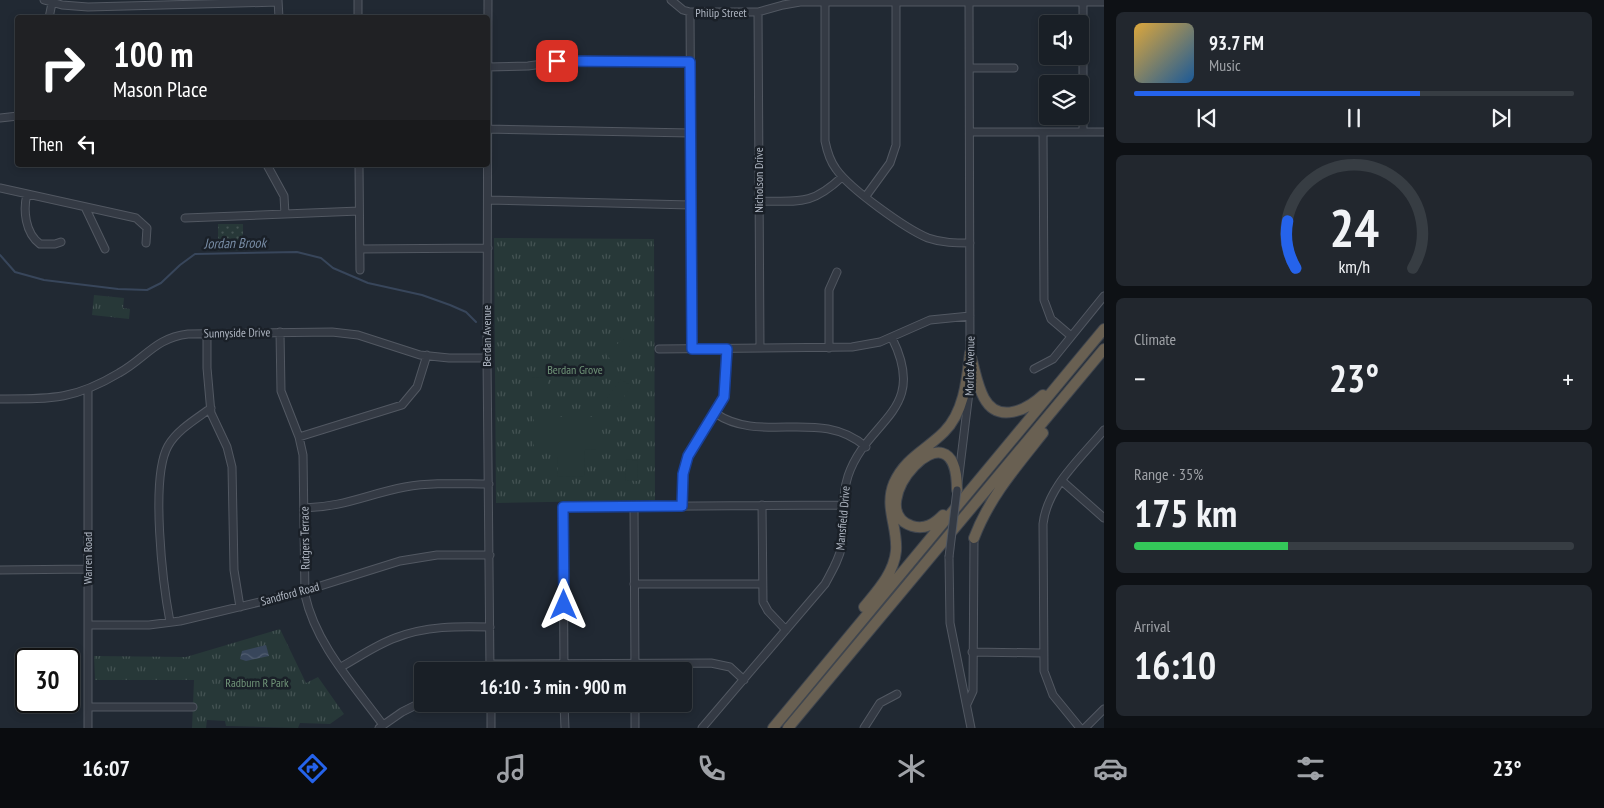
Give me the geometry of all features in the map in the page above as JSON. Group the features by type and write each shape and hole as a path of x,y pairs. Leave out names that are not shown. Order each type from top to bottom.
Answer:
{"highway":[{"path":"773,728 1104,328"},
{"path":"974,538 985,511 996,493 1104,351"},
{"path":"788,728 1104,351"},
{"path":"970,353 985,400 993,408 1004,412 1016,412 1028,407 1074,364"},
{"path":"768,728 882,584 891,569 896,552 890,510 894,485 907,461 945,431 953,420 963,396 970,353"},
{"path":"957,490 957,476 949,459 940,453 928,454 913,466 904,480 897,502 899,514 909,525 918,528 929,526 939,519 984,474"}],"street":[{"path":"358,0 358,15"},
{"name":"Berdan Avenue","path":"488,0 488,15"},
{"name":"Philip Street","path":"672,0 683,10 690,12 758,12 792,3 825,2 1104,2"},
{"path":"50,15 48,1 88,7 127,3 278,1 279,15"},
{"name":"Morlot Avenue","path":"969,1 970,353 968,412 949,557 950,623 971,728"},
{"path":"825,2 826,141 830,160 842,177 919,234 938,240 970,243"},
{"path":"866,196 890,163 896,145 896,2"},
{"path":"1083,2 1083,132"},
{"path":"690,12 692,349"},
{"name":"Nicholson Drive","path":"758,12 760,348"},
{"path":"490,67 528,66 573,60 690,62"},
{"path":"970,68 1014,68"},
{"path":"0,118 15,116"},
{"path":"490,129 691,133"},
{"path":"970,132 1104,132"},
{"path":"1043,132 1044,300 1051,319 1071,336"},
{"path":"268,167 284,196 286,214"},
{"path":"359,167 360,270"},
{"name":"Berdan Avenue","path":"488,167 487,358 490,662"},
{"path":"759,201 808,200 823,194 842,177"},
{"path":"0,188 129,216 144,224 147,233 146,243"},
{"path":"27,194 24,212 34,238 40,244 61,242"},
{"path":"488,200 691,205"},
{"path":"85,207 105,249"},
{"path":"185,218 360,211"},
{"path":"360,249 488,248"},
{"path":"829,348 829,290 837,272"},
{"path":"1034,370 1048,364 1104,296"},
{"path":"659,349 867,346 892,338 930,320 970,316"},
{"name":"Rutgers Terrace","path":"280,332 281,391 299,436 303,455 305,590 308,606 317,631 381,727"},
{"name":"Sunnyside Drive","path":"0,399 57,398 88,389 119,373 167,338 188,334 344,332 407,352 487,358"},
{"path":"207,334 207,368 211,408 232,467 234,570 240,607"},
{"name":"Mansfield Drive","path":"702,728 825,584 835,567 842,545 847,478 854,462 894,410 902,390 903,364 892,338"},
{"path":"682,506 683,474 688,456 698,436 716,413 726,389 727,349"},
{"path":"299,436 402,405 417,387 427,355"},
{"name":"Warren Road","path":"88,389 88,728"},
{"path":"170,622 160,547 161,464 174,438 211,408"},
{"path":"716,413 728,422 742,426 833,428 854,436 866,447"},
{"path":"1080,728 1048,688 1044,671 1044,515 1050,498 1062,481 1104,430"},
{"path":"1062,481 1104,518"},
{"path":"304,508 344,504 410,486 489,484"},
{"path":"762,505 762,584 765,606 786,630"},
{"path":"564,662 563,507 844,505"},
{"path":"634,506 634,662"},
{"path":"967,705 973,691 974,538"},
{"name":"Sandford Road","path":"88,625 138,625 170,622 240,607 421,557 490,555"},
{"path":"0,570 88,569"},
{"path":"634,584 762,584"},
{"path":"341,667 376,646 410,633 438,628 490,626"},
{"path":"972,652 1043,653"},
{"path":"692,663 718,663 730,667 744,680"},
{"path":"864,728 880,703 897,694"},
{"path":"381,727 414,706"},
{"path":"88,708 193,707"},
{"path":"1085,728 1104,709"},
{"path":"491,712 491,728"},
{"path":"564,712 565,728"},
{"path":"635,712 635,728"}],"green space":[{"path":"218,224 243,224 243,250 218,251"},
{"name":"Berdan Grove","path":"494,238 654,239 655,500 496,503"},
{"path":"94,295 124,298 123,308 130,309 129,319 92,315"},
{"path":"614,330 621,338 605,353 598,345"},
{"path":"623,339 630,347 613,362 606,354"},
{"path":"532,377 547,378 547,399 532,399"},
{"path":"621,379 631,386 617,407 607,398"},
{"path":"534,417 596,417 596,449 585,450 584,476 558,477 557,457 565,450 534,450"},
{"path":"627,459 638,461 637,481 625,480"},
{"name":"Radburn R Park","path":"280,629 306,683 318,677 344,714 330,724 300,723 298,728 226,726 225,721 207,720 206,728 192,728 194,680 95,680 94,656 186,657"}],"water":[{"path":"266,645 269,656 246,661 240,659 242,651"}],"waterway":[{"name":"Jordan Brook","path":"0,255 15,272 44,280 118,289 147,290 161,283 195,254 297,252 321,258 333,268 368,283 422,295 450,305 466,312 476,322"}],"route":[{"path":"557,61 690,62 692,349 727,349 727,380 724,397 721,405 698,436 688,456 683,474 682,506 563,507 564,605"}]}
